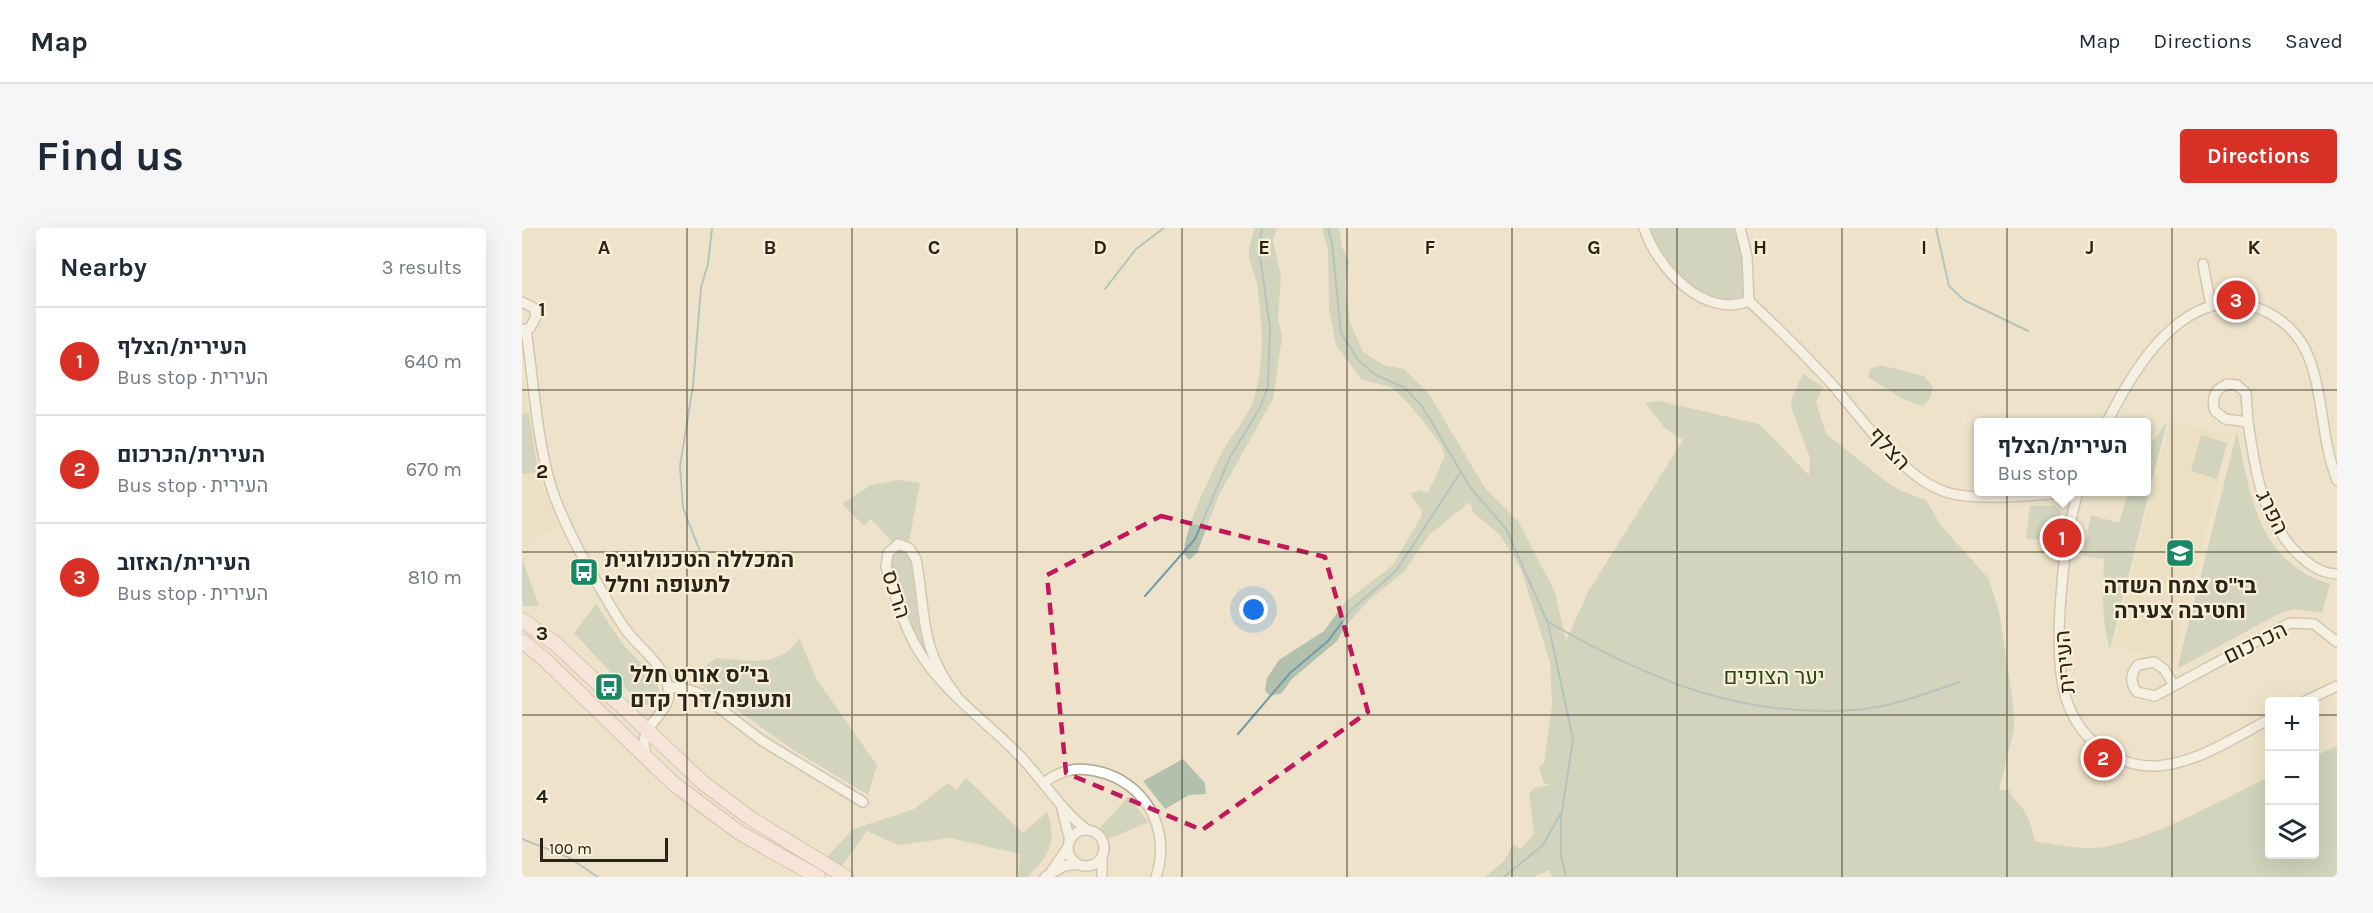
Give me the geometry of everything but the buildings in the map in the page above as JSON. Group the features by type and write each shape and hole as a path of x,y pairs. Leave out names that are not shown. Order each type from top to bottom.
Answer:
{"main road":[{"path":"522,621 556,644 662,748 720,796 846,877"},
{"path":"522,641 543,658 682,790 740,833 818,877"}],"street":[{"path":"1644,228 1660,260 1695,292 1723,306 1749,301 1747,256 1740,228"},
{"path":"2203,264 2211,306"},
{"name":"הצלף","path":"1749,301 1798,349 1906,466 1941,491 1974,496"},
{"path":"522,302 530,305 536,312 536,321 524,330 547,468 556,500 573,540 621,623 635,641 656,660 668,687 669,698 661,713 645,732 643,747 648,759"},
{"path":"2110,418 2122,394 2161,342 2185,317 2211,306 2232,303 2261,308 2292,329 2308,359 2327,449 2337,480"},
{"name":"הפרג","path":"2248,422 2219,416 2213,401 2217,390 2228,384 2242,388 2248,400 2248,422 2261,494 2276,528 2312,567 2337,574"},
{"name":"העירית","path":"2077,496 2064,560 2061,643 2065,694 2073,716 2087,736 2116,758 2156,766 2200,754 2265,722"},
{"name":"הרכס","path":"956,695 941,672 927,638 916,559 909,548 898,544 888,553 886,567 913,641 931,669 956,695 1044,783 1060,804 1087,830"},
{"name":"הכרכום","path":"2173,684 2164,669 2154,662 2138,665 2131,675 2133,687 2142,695 2154,696 2290,623 2314,624 2337,642"},
{"path":"2315,697 2337,686"},
{"path":"668,687 683,688 701,694 761,740 863,802"},
{"path":"625,712 647,718 661,713"},
{"path":"661,713 657,730 662,748"},
{"path":"1044,783 1060,772 1078,769 1108,773 1131,786 1148,803 1157,824 1161,853 1156,877"},
{"name":"הרכס","path":"1060,804 1069,844"},
{"path":"1048,875 1069,844 1078,832 1087,830 1101,838 1104,844 1100,877 1072,861 1069,844"},
{"path":"1048,875 1064,866 1096,864 1102,856"}],"highlighted area":[{"path":"1161,516 1325,557 1368,712 1202,830 1066,773 1047,575"}],"shaded area":[{"path":"522,373 541,480 558,528 522,542"},
{"path":"2170,421 2230,436 2173,661 2113,646"}],"green space":[{"path":"1255,228 1277,228 1273,241 1281,276 1278,318 1282,337 1273,399 1219,495 1197,553 1189,560 1184,554 1193,516 1225,447 1251,406 1259,379 1260,315 1257,286 1249,252"},
{"name":"יער הצופים","path":"1322,228 1339,228 1342,247 1349,261 1345,287 1350,322 1363,352 1384,365 1404,369 1429,394 1485,488 1518,521 1555,592 1566,641 1588,592 1683,440 1665,428 1645,403 1659,401 1759,424 1809,475 1810,458 1792,410 1791,400 1803,374 1823,387 1816,402 1826,434 1899,490 1926,500 1940,524 1989,579 1999,611 2013,703 2014,729 1999,790 2009,790 2026,813 2035,841 2091,848 2128,841 2190,816 2265,779 2265,859 2319,859 2319,754 2337,746 2337,877 1552,877 1549,870 1535,877 1485,877 1504,861 1513,844 1521,849 1534,834 1529,794 1534,788 1550,785 1544,783 1539,767 1544,763 1552,705 1550,663 1521,569 1500,535 1473,512 1470,502 1429,535 1404,572 1370,599 1345,627 1337,641 1292,679 1282,693 1270,696 1265,691 1267,678 1279,660 1324,631 1345,602 1392,566 1421,517 1422,510 1410,494 1419,490 1428,493 1445,456 1440,443 1409,404 1391,387 1362,380 1336,345 1329,310 1328,251"},
{"path":"1650,228 1735,228 1742,257 1744,297 1729,299 1699,290 1674,269 1664,256"},
{"path":"1880,365 1924,376 1933,387 1930,399 1922,406 1901,398 1868,377 1870,369"},
{"path":"529,413 538,472 522,474 522,414"},
{"path":"2167,421 2151,485 2151,444"},
{"path":"2237,432 2253,502 2261,524 2272,543 2287,560 2306,574 2330,584 2322,613 2294,609 2277,615 2177,669"},
{"path":"2201,435 2227,443 2217,479 2191,471"},
{"path":"898,480 920,483 909,541 902,539 892,542 871,519 864,526 842,504 871,485"},
{"path":"2127,496 2148,496 2110,649 2104,616 2104,559 2083,556 2091,515 2119,523"},
{"path":"2030,506 2055,506 2061,512 2052,542 2026,538"},
{"path":"900,548 911,557 918,622 927,659 890,568 890,556"},
{"path":"522,558 539,606 522,606"},
{"path":"596,604 624,646 655,677 660,693 652,704 642,706 574,633"},
{"path":"799,638 817,680 877,765 868,795 792,749 697,682 701,669 716,658 751,661 773,658 792,648"},
{"path":"1183,759 1205,783 1206,794 1189,795 1165,809 1143,781"},
{"path":"966,778 1023,833 1047,812 1052,831 1049,848 1041,863 1027,877 1018,877 1020,854 950,838 898,845 867,831 842,866 827,857 853,829 914,809 948,783 956,790"},
{"path":"1128,797 1149,822 1108,839 1100,828"}],"waterway":[{"path":"705,564 683,508 680,466 693,386 701,287 708,264 712,228"},
{"path":"1105,289 1136,249 1164,228"},
{"path":"1145,596 1195,539 1230,457 1259,410 1268,387 1270,327 1259,249 1262,228"},
{"path":"1328,228 1332,243 1341,333 1358,360 1376,375 1405,388 1422,406 1470,487 1506,529 1548,623 1573,739 1561,818 1561,855 1566,877"},
{"path":"1936,228 1949,286 1964,300 2028,331"},
{"path":"1238,734 1290,673 1328,641 1351,610 1396,571 1460,473"},
{"path":"1550,623 1586,643 1659,677 1733,701 1772,708 1813,711 1868,709 1960,682"},
{"path":"1504,877 1543,845 1561,813"},
{"path":"522,839 570,858 598,877"}],"place":[{"name":"העירית/האזוב","path":"2236,300"},
{"name":"העירית/הצלף","path":"2062,538"},
{"name":"בי\"ס צמח השדה וחטיבה צעירה","path":"2180,553"},
{"name":"המכללה הטכנולוגית לתעופה וחלל","path":"584,572"},
{"name":"בי״ס אורט חלל ותעופה/דרך קדם","path":"609,687"},
{"name":"העירית/הכרכום","path":"2103,758"}]}
